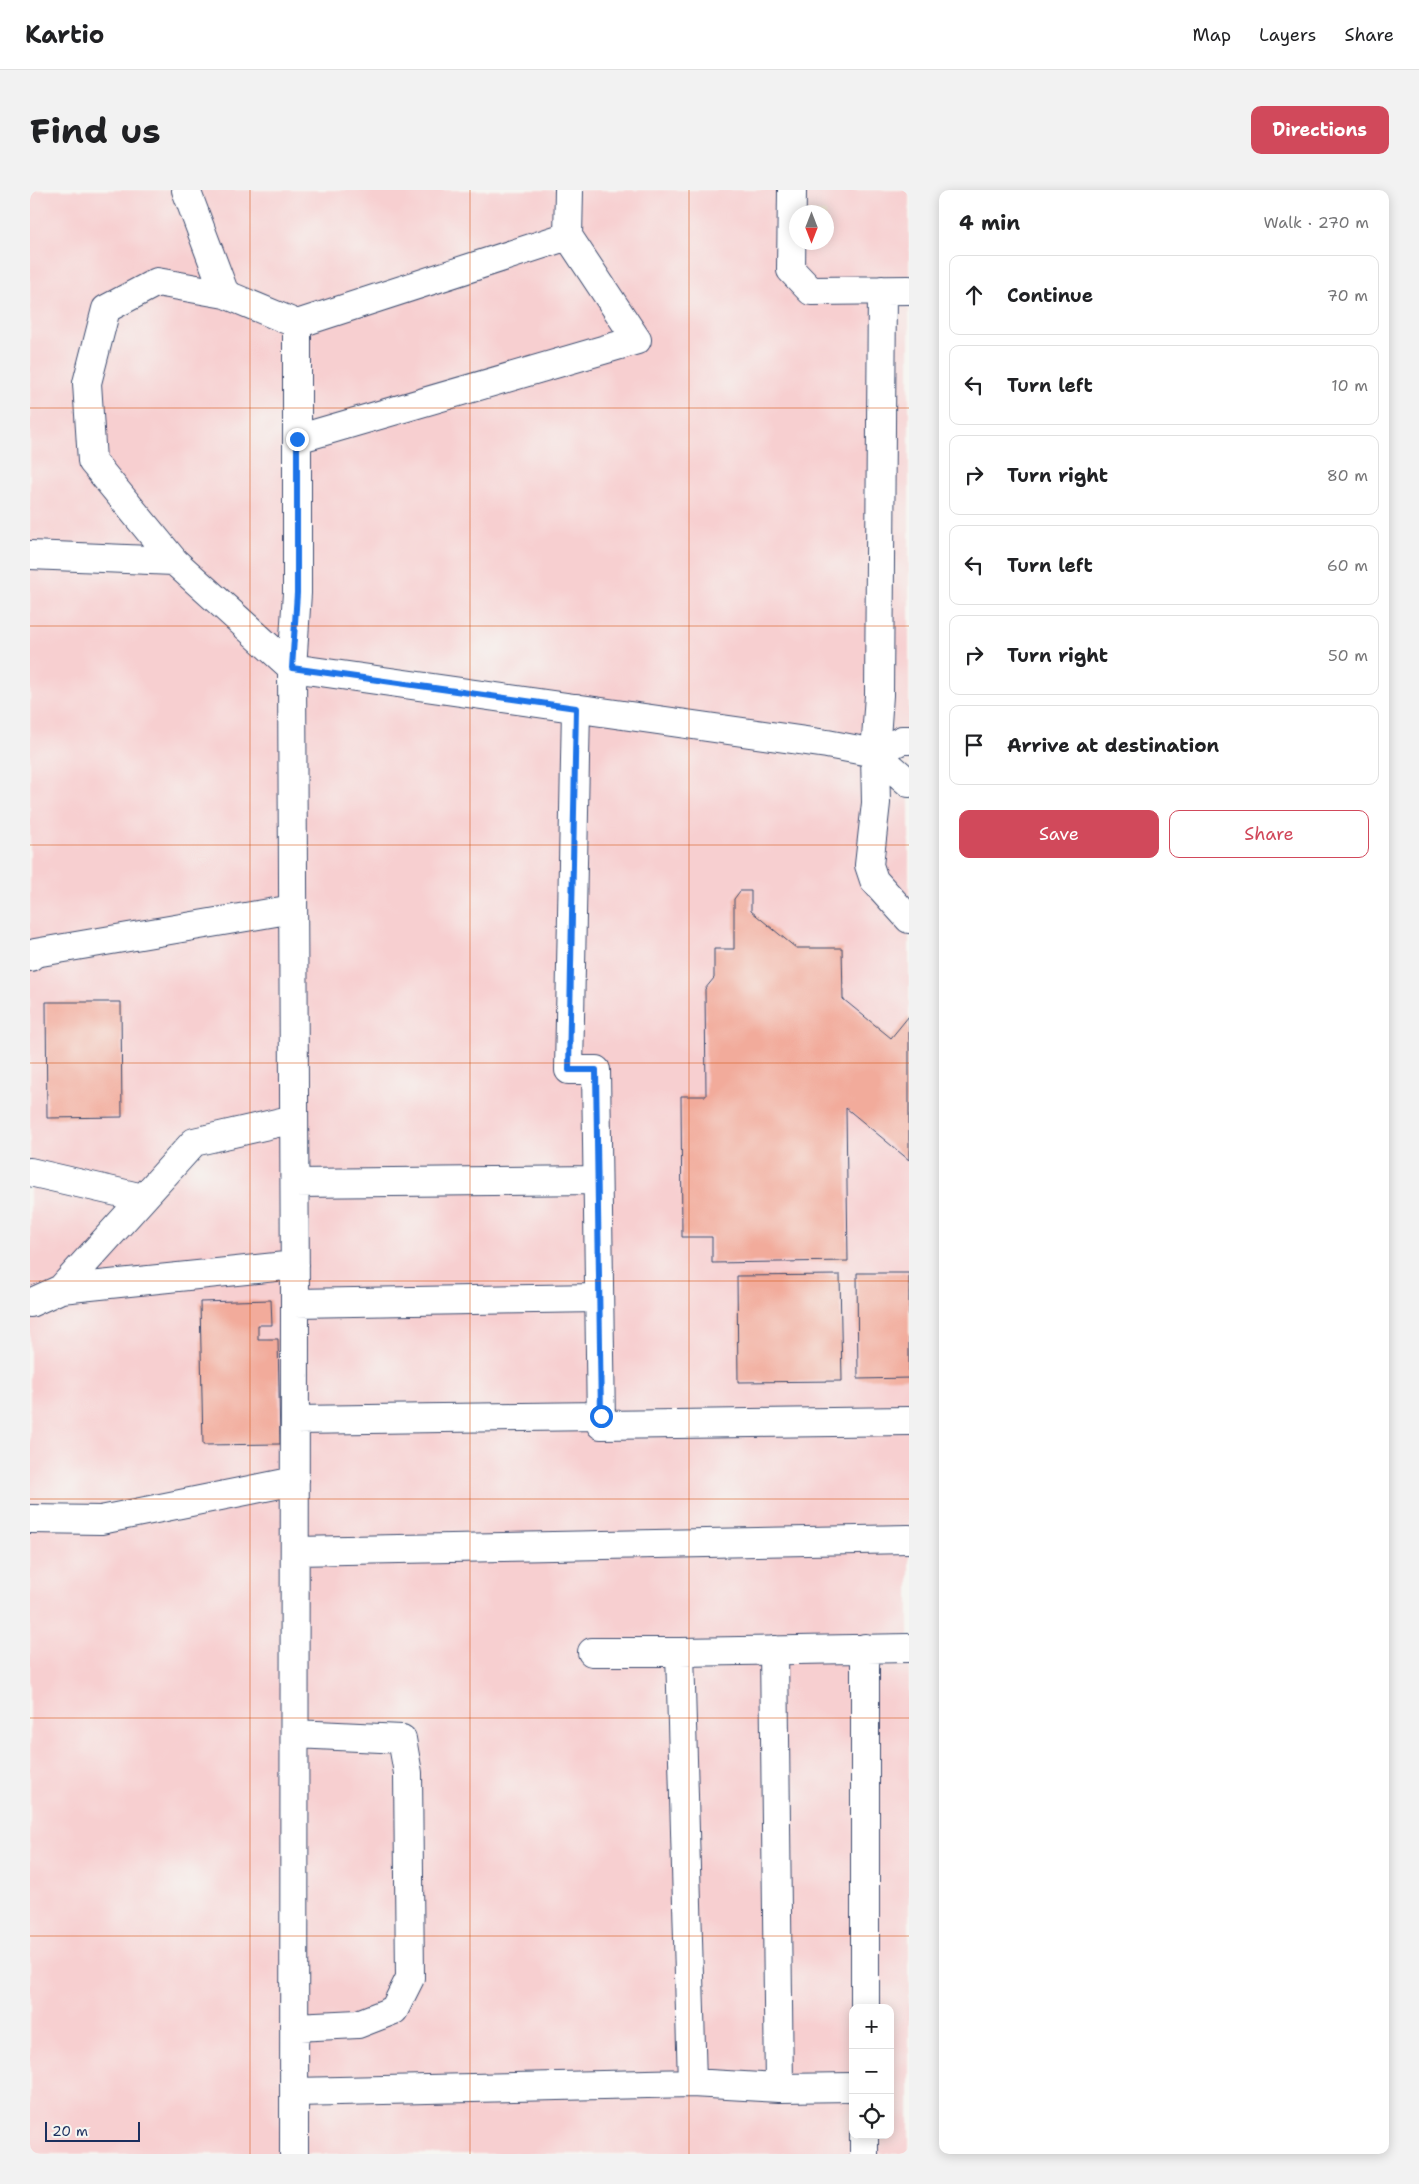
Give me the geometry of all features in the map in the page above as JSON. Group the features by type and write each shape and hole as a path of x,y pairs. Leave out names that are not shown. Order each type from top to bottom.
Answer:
{"lane":[{"path":"186,190 225,294"},
{"path":"297,439 636,340 568,236 569,190"},
{"path":"792,190 791,270 811,291 909,290"},
{"path":"568,236 297,324 225,294 157,282 106,309 87,384 92,462 174,561 292,668 875,752 909,783"},
{"path":"882,290 879,695 875,752 876,803 869,865 874,880 909,919"},
{"path":"294,2154 295,1303 292,668 297,593 297,324"},
{"path":"30,555 174,561"},
{"path":"576,708 569,1070 596,1070 601,1425 909,1421"},
{"path":"875,752 902,740 909,740"},
{"path":"30,958 35,953 293,909"},
{"path":"61,1289 194,1142 294,1119"},
{"path":"30,1172 143,1198"},
{"path":"294,1183 597,1180"},
{"path":"30,1303 61,1289 294,1264"},
{"path":"295,1303 599,1298"},
{"path":"295,1420 601,1416"},
{"path":"30,1520 101,1520 295,1481"},
{"path":"295,1551 909,1539"},
{"path":"865,1648 865,2004"},
{"path":"592,1652 909,1648"},
{"path":"774,1650 779,2088"},
{"path":"680,1652 692,2083"},
{"path":"295,1734 402,1738 408,1773 410,1978 394,2010 358,2024 295,2028"},
{"path":"295,2092 692,2083 779,2088 849,2087"},
{"path":"864,2139 864,2154"}],"shaded area":[{"path":"30,190 909,190 909,2154 30,2154"}],"building":[{"path":"740,891 751,891 751,911 796,948 842,948 843,999 891,1038 909,1016 909,1160 846,1108 848,1261 712,1263 712,1237 682,1237 681,1096 706,1096 705,989 714,978 714,949 734,949 734,899"},
{"path":"46,1002 121,1002 122,1117 47,1118"},
{"path":"857,1273 909,1273 909,1378 858,1379"},
{"path":"840,1275 842,1381 738,1382 737,1276"},
{"path":"271,1300 272,1325 258,1325 258,1339 278,1339 280,1444 203,1445 200,1302"}],"route":[{"path":"297,439 297,593 292,668 576,708 569,1070 596,1070 601,1416"}]}
